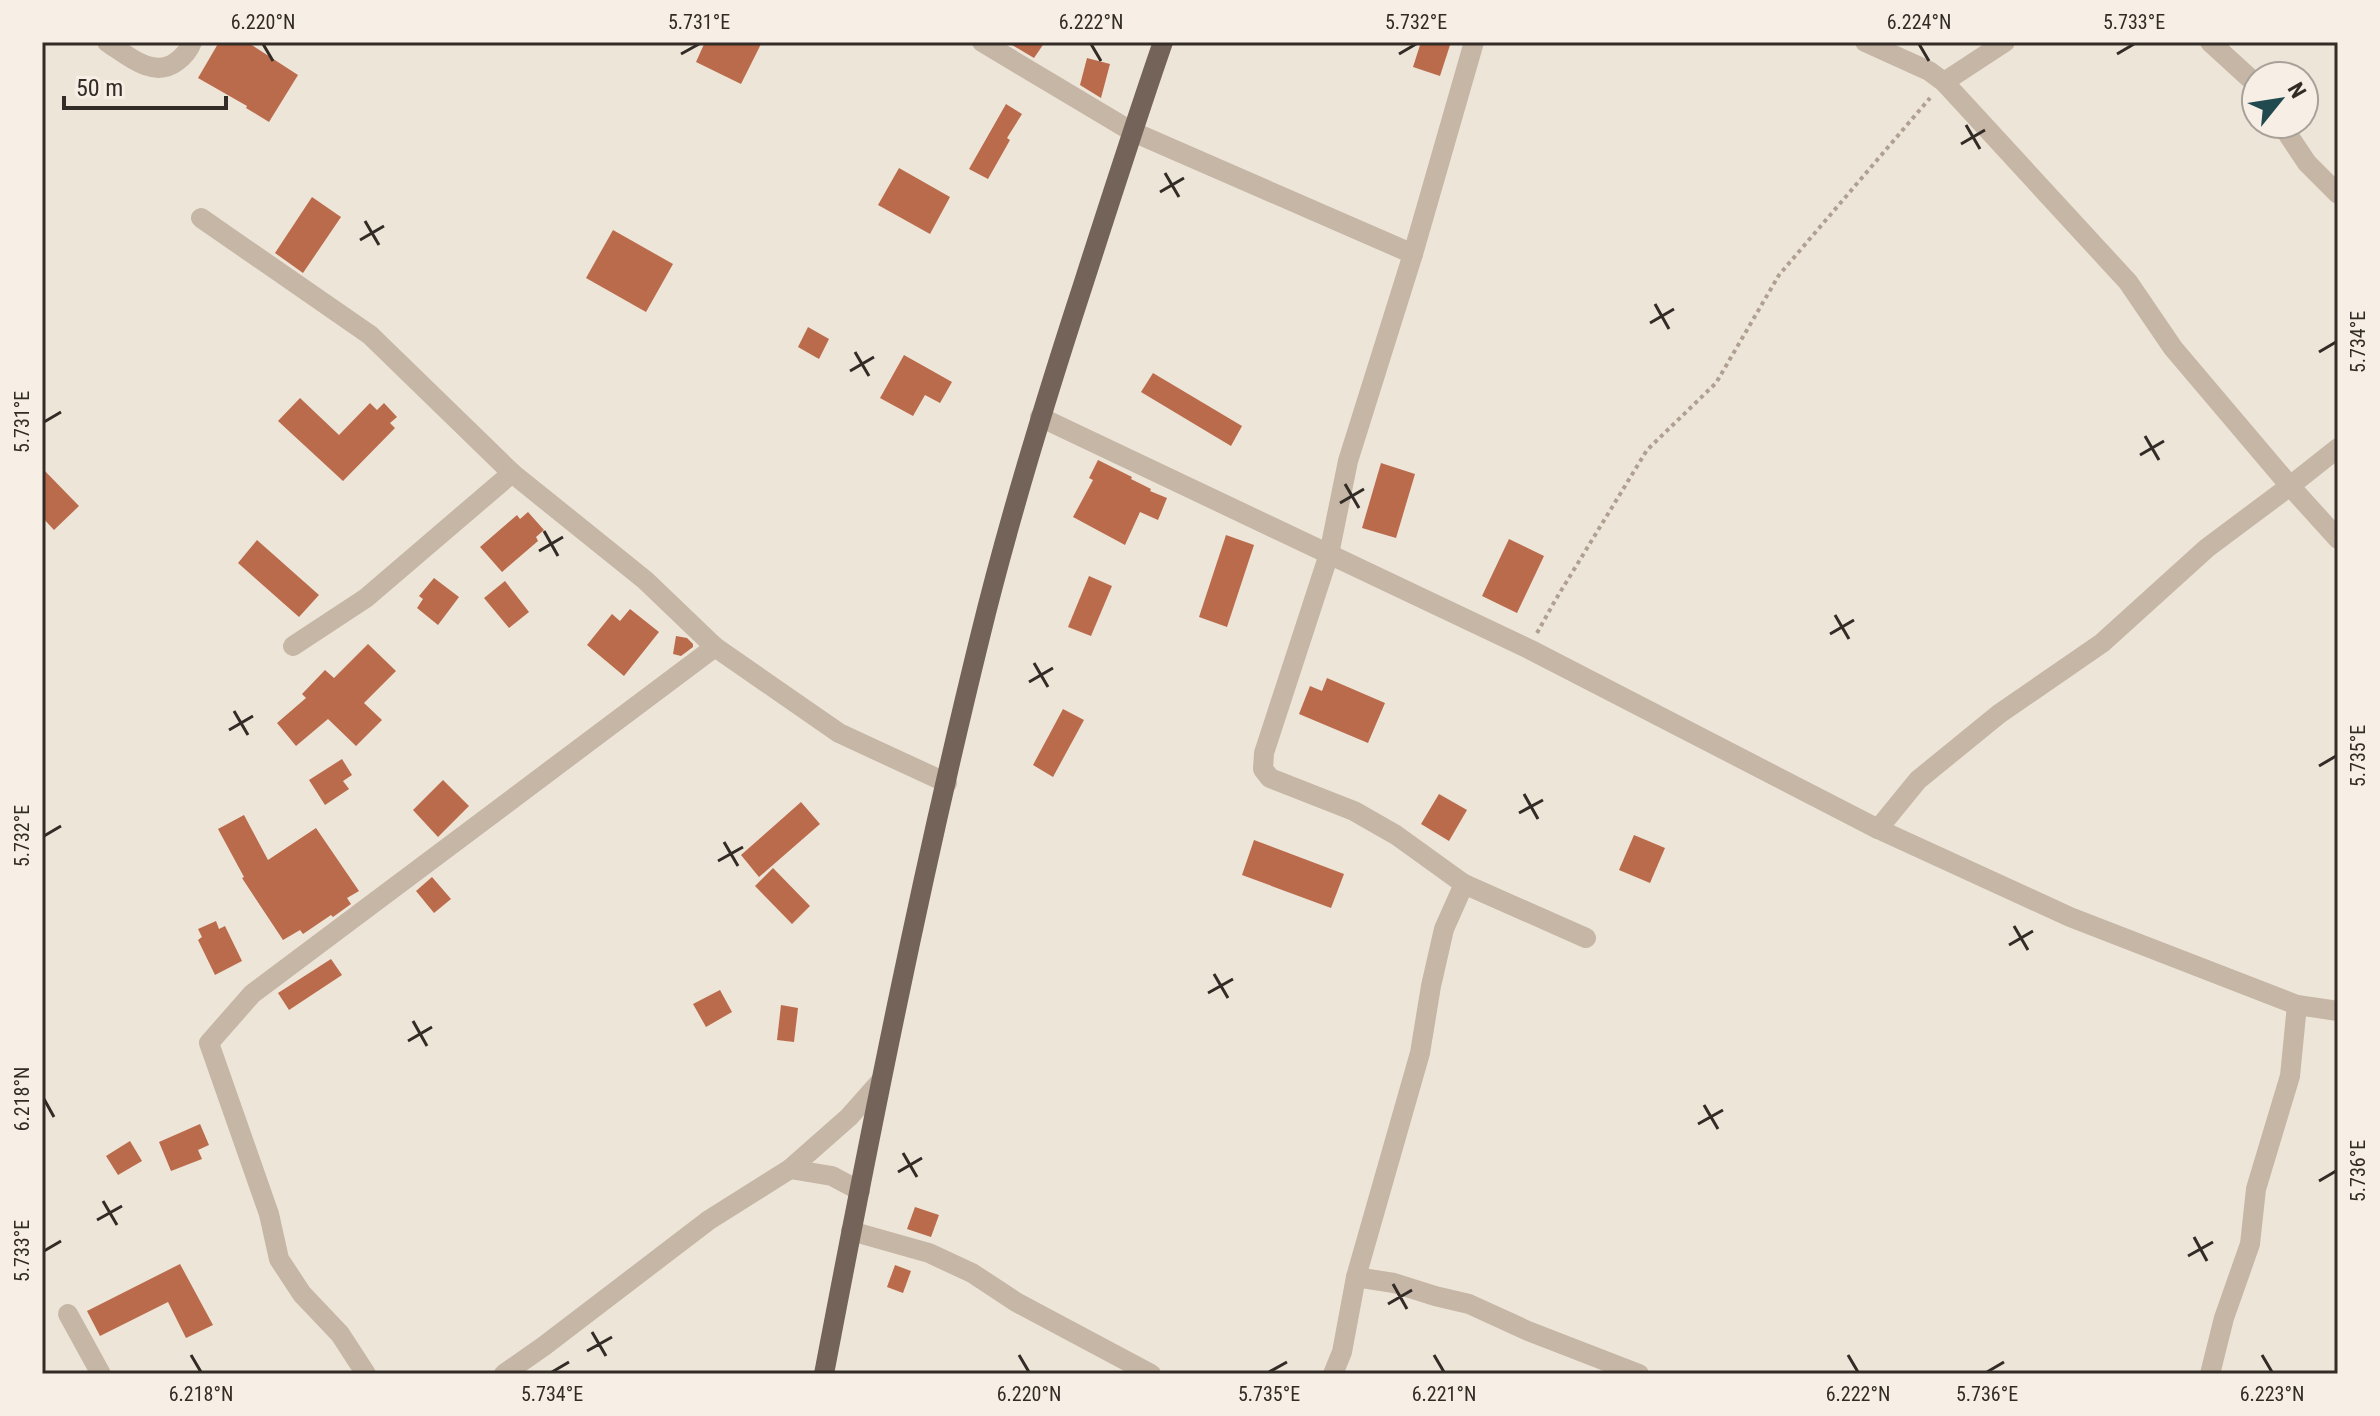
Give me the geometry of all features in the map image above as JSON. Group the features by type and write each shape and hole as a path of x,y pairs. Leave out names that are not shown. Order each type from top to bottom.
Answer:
{"main road":[{"path":"824,1374 880,1082 981,635 1040,417 1131,131 1163,42"}],"street":[{"path":"107,42 153,69 166,68 179,61 192,42"},
{"path":"982,42 1131,131 1413,254"},
{"path":"1474,42 1413,254 1348,461 1329,554 1264,753 1263,769 1270,778 1354,811 1396,835 1464,884 1586,938"},
{"path":"1865,42 1929,71 1944,82 2128,282 2173,348 2338,539"},
{"path":"1944,82 2005,42"},
{"path":"2210,42 2240,69"},
{"path":"2292,140 2307,163 2338,194"},
{"path":"201,218 370,335 512,473 645,580 715,647 839,733 947,783"},
{"path":"1040,417 1529,649 1878,829 2070,917 2297,1005 2338,1011"},
{"path":"1878,829 1918,780 1999,714 2102,643 2207,548 2338,448"},
{"path":"293,646 366,598 512,473"},
{"path":"366,1374 340,1334 302,1294 279,1259 269,1214 209,1043 252,994 715,647"},
{"path":"1333,1374 1342,1352 1356,1277 1420,1053 1444,929 1464,884"},
{"path":"2210,1374 2224,1318 2250,1244 2256,1189 2290,1076 2297,1005"},
{"path":"504,1374 709,1220 790,1169 849,1117 880,1082"},
{"path":"790,1169 832,1176 860,1191"},
{"path":"851,1231 929,1253 972,1273 1016,1302 1151,1374"},
{"path":"1356,1277 1394,1283 1469,1304 1528,1331 1639,1374"},
{"path":"68,1314 101,1374"}],"path":[{"path":"1529,649 1647,450 1716,383 1779,275 1944,82"}],"building":[{"path":"219,42 247,42 298,75 269,122 198,78"},
{"path":"705,42 762,42 741,84 696,62"},
{"path":"1007,42 1045,42 1034,58"},
{"path":"1421,42 1451,42 1440,76 1413,67"},
{"path":"1087,58 1110,64 1101,98 1080,85"},
{"path":"1006,104 1022,114 988,179 969,169"},
{"path":"899,168 950,197 930,234 878,205"},
{"path":"312,197 341,217 303,273 275,253"},
{"path":"613,230 673,264 646,312 586,278"},
{"path":"808,327 829,339 819,359 798,347"},
{"path":"904,355 952,382 940,403 925,395 913,416 880,398"},
{"path":"1153,373 1242,426 1231,446 1141,392"},
{"path":"300,398 339,435 370,403 377,410 384,403 397,417 390,423 395,428 343,481 278,421"},
{"path":"1098,460 1167,498 1158,520 1140,512 1125,545 1073,517 1093,480 1089,478"},
{"path":"1381,463 1415,474 1396,538 1362,528"},
{"path":"42,468 79,506 54,530 42,517"},
{"path":"528,512 544,530 536,537 538,541 502,572 480,547 517,515 520,519"},
{"path":"1226,535 1254,545 1227,627 1199,617"},
{"path":"1509,539 1544,556 1517,613 1482,596"},
{"path":"257,540 319,595 299,617 238,563"},
{"path":"1089,576 1112,586 1091,636 1068,627"},
{"path":"434,578 459,597 438,625 417,608 423,599 419,596"},
{"path":"505,581 529,612 509,628 484,598"},
{"path":"630,609 659,632 624,676 587,645 612,614 620,621"},
{"path":"676,636 687,638 693,644 681,656 673,654"},
{"path":"368,644 396,671 364,703 382,720 356,746 328,719 296,746 277,723 306,698 302,694 325,670 334,678"},
{"path":"1327,678 1385,703 1368,743 1299,714 1310,686 1322,691"},
{"path":"1063,709 1084,720 1053,777 1033,765"},
{"path":"342,759 352,775 343,781 349,789 325,805 309,780"},
{"path":"443,780 469,806 438,837 413,810"},
{"path":"1439,794 1467,810 1449,841 1421,824"},
{"path":"801,802 820,824 759,877 741,855"},
{"path":"244,815 268,860 316,828 359,891 347,898 351,904 303,934 300,930 283,940 242,878 218,829"},
{"path":"1634,835 1665,848 1650,883 1619,870"},
{"path":"1254,840 1344,874 1331,908 1242,875"},
{"path":"773,868 810,906 792,924 755,886"},
{"path":"432,877 451,899 434,913 416,891"},
{"path":"216,921 219,929 225,926 242,961 215,975 198,940 202,937 198,929"},
{"path":"331,959 342,975 289,1010 278,993"},
{"path":"720,990 732,1012 706,1027 693,1004"},
{"path":"781,1005 798,1008 794,1042 777,1040"},
{"path":"200,1124 209,1145 198,1150 202,1159 171,1171 159,1142"},
{"path":"130,1141 142,1161 118,1175 106,1156"},
{"path":"915,1207 939,1215 931,1237 907,1229"},
{"path":"180,1264 213,1325 186,1338 168,1302 100,1336 87,1311"},
{"path":"895,1265 911,1271 903,1293 887,1287"}]}
